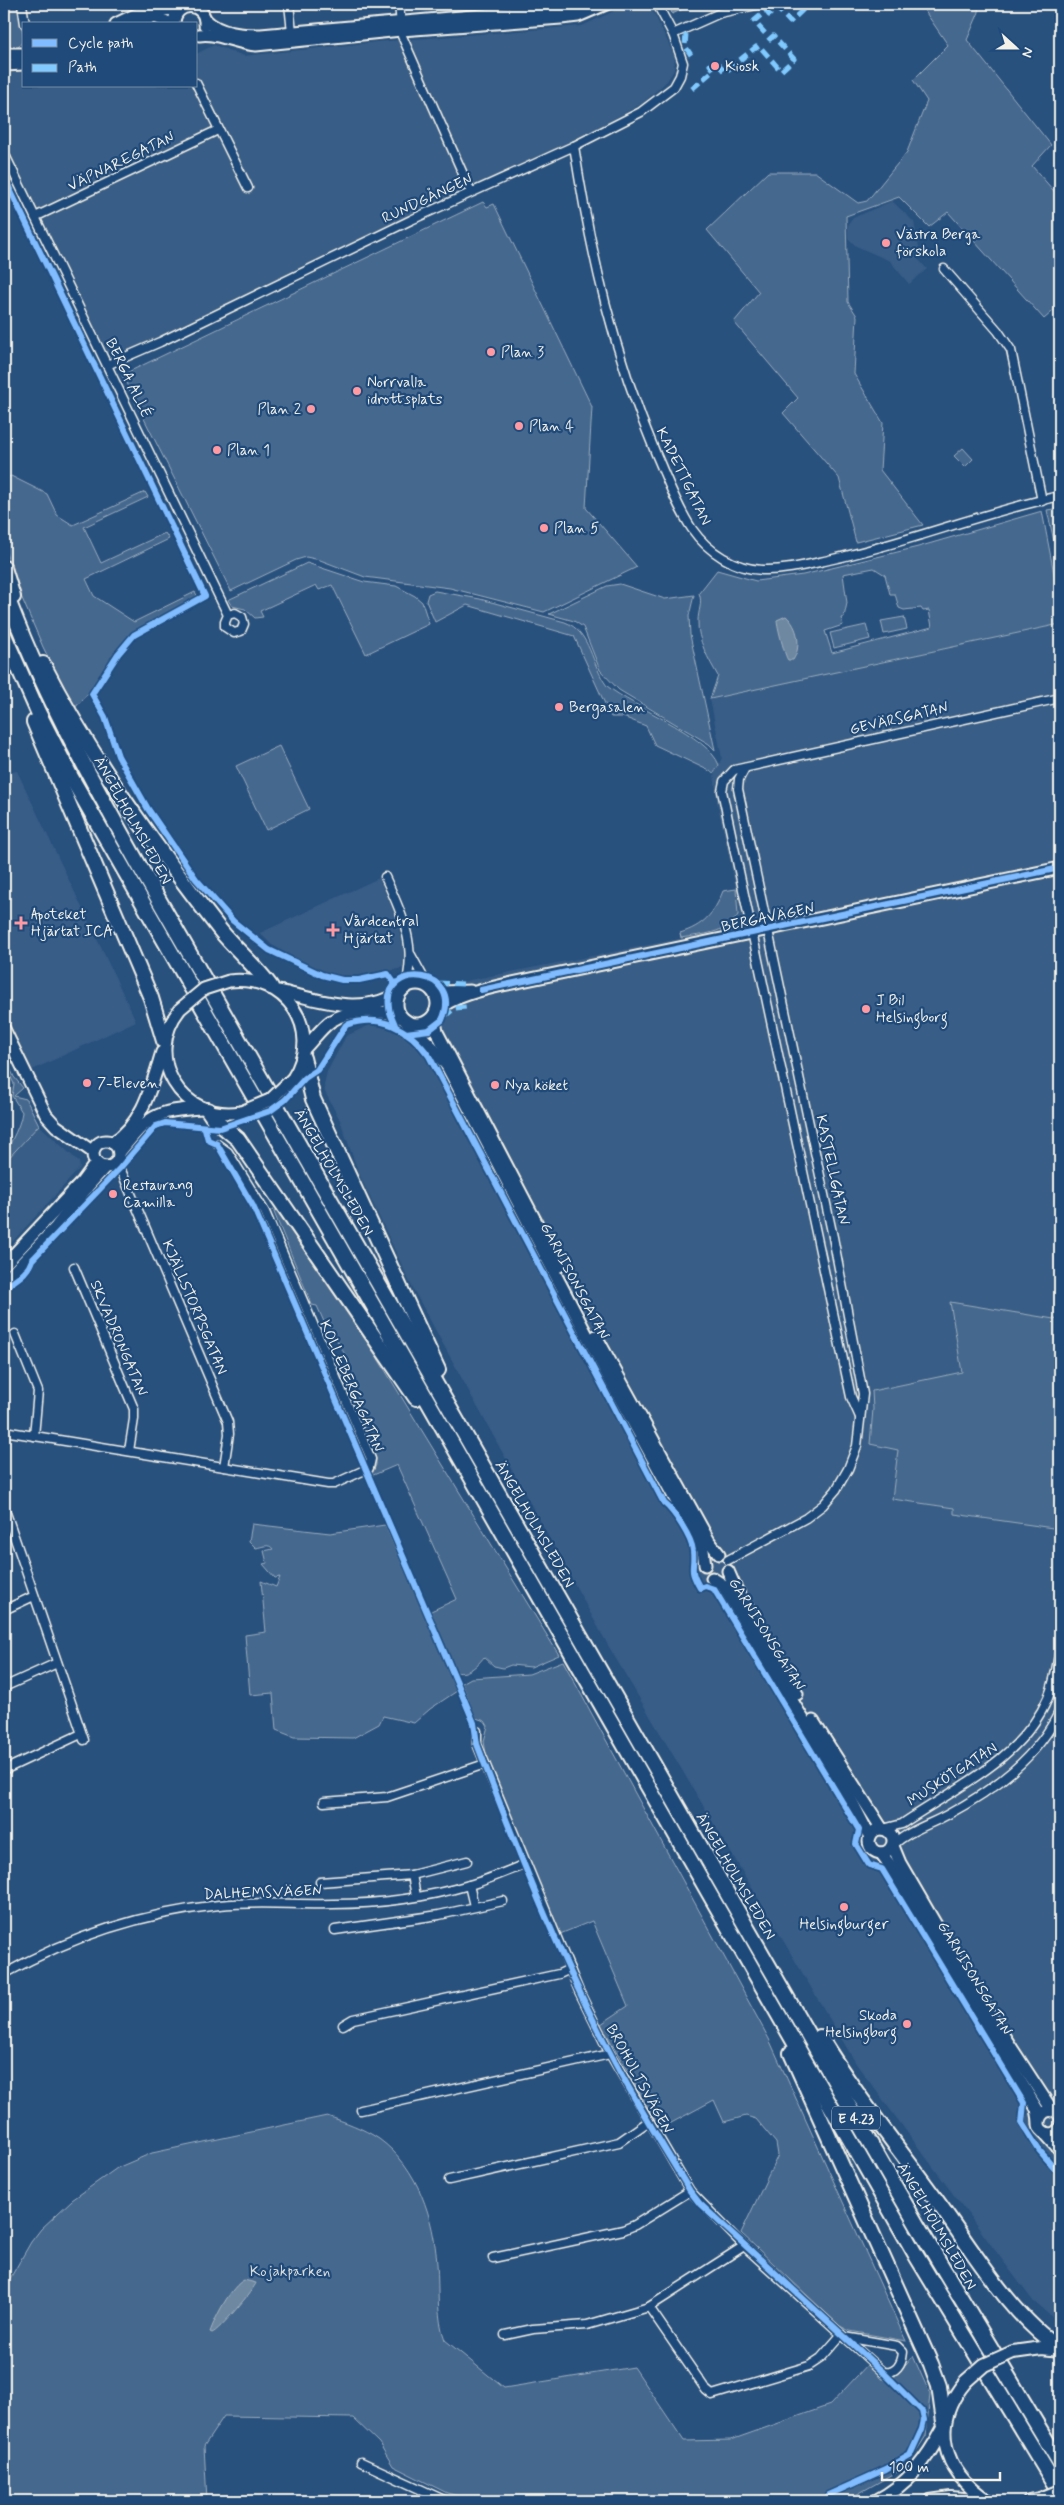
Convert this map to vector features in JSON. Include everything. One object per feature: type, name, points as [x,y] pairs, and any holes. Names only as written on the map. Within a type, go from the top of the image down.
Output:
[{"type":"highway","points":[[4,568],[37,652],[82,737],[118,791],[220,930],[274,989]]},
{"type":"highway","name":"ÄNGELHOLMSLEDEN","points":[[4,589],[46,692],[82,763],[922,2234],[1060,2463]]},
{"type":"highway","name":"ÄNGELHOLMSLEDEN","points":[[4,635],[38,712],[71,777],[921,2265],[1060,2492]]},
{"type":"highway","points":[[4,639],[16,677],[52,768],[151,998],[164,1045]]},
{"type":"highway","points":[[304,1053],[313,1099],[452,1398],[468,1440]]},
{"type":"highway","points":[[206,1109],[214,1119],[238,1139],[391,1360],[434,1425],[459,1470],[480,1492]]},
{"type":"highway","points":[[734,1904],[764,1946],[828,2050],[884,2131],[1017,2309],[1038,2331],[1060,2349]]},
{"type":"highway","points":[[771,2003],[789,2050],[935,2372],[944,2424]]},
{"type":"main road","points":[[876,2501],[892,2492],[915,2474],[944,2424],[953,2400],[966,2381],[984,2366],[1013,2352],[1042,2348],[1060,2349]]},
{"type":"main road","points":[[944,2424],[947,2449],[954,2469],[964,2482],[989,2501]]},
{"type":"main road","points":[[1034,2500],[1060,2492]]},
{"type":"main road","points":[[930,2501],[951,2498],[989,2501]]},
{"type":"street","points":[[22,4],[26,22]]},
{"type":"street","points":[[290,4],[292,32]]},
{"type":"street","points":[[399,4],[401,26],[471,192]]},
{"type":"street","points":[[120,22],[143,11],[194,6],[202,11],[216,32],[239,43],[256,45],[401,26],[508,8],[573,7],[582,4]]},
{"type":"street","points":[[198,35],[216,32],[249,35],[578,16],[606,4]]},
{"type":"street","name":"RUNDGÅNGEN","points":[[107,365],[160,342],[471,192],[574,146],[641,112],[674,88],[684,63],[674,34],[659,4]]},
{"type":"street","points":[[674,34],[720,13],[761,4]]},
{"type":"street","points":[[173,22],[174,16],[184,6]]},
{"type":"street","points":[[198,35],[204,28],[202,11]]},
{"type":"street","points":[[140,22],[155,17],[168,22]]},
{"type":"street","points":[[4,54],[22,54]]},
{"type":"street","points":[[4,65],[22,64]]},
{"type":"street","points":[[198,87],[248,188]]},
{"type":"street","name":"VÄPNAREGATAN","points":[[35,217],[218,130]]},
{"type":"street","name":"KADETTGATAN","points":[[574,146],[592,247],[614,342],[642,420],[686,518],[700,538],[716,554],[737,565],[752,569],[786,569],[880,548],[1060,496]]},
{"type":"street","name":"BERGA ALLÉ","points":[[4,153],[228,616]]},
{"type":"street","points":[[944,269],[998,331],[1011,350],[1042,501]]},
{"type":"street","name":"GEVÄRSGATAN","points":[[752,934],[722,791],[724,781],[729,773],[936,724],[1060,698]]},
{"type":"street","points":[[745,768],[739,779],[738,789],[767,931]]},
{"type":"street","name":"BERGAVÄGEN","points":[[430,988],[443,992],[481,990],[1060,868]]},
{"type":"street","points":[[385,878],[405,920],[410,953],[410,969],[404,988],[398,997],[397,1006],[404,1019]]},
{"type":"street","name":"KASTELLGATAN","points":[[725,1562],[806,1518],[823,1505],[836,1490],[848,1469],[857,1446],[864,1394],[833,1237],[767,931]]},
{"type":"street","name":"KASTELLGATAN","points":[[752,934],[851,1397],[860,1417]]},
{"type":"street","points":[[4,1282],[56,1227],[88,1186],[106,1155],[155,1116],[177,1109],[206,1109],[226,1114],[241,1112],[270,1100],[293,1078],[304,1053],[331,1021],[349,1014],[383,1012],[419,1024],[428,1021],[435,1012],[437,999],[410,953]]},
{"type":"street","points":[[4,1265],[127,1132],[148,1094],[169,1027],[180,1009],[204,990],[229,981],[246,980],[328,1003],[343,1005],[377,1002],[416,983],[430,988]]},
{"type":"street","points":[[274,989],[284,996],[296,1015],[302,1030],[304,1053]]},
{"type":"street","name":"BERGAVÄGEN","points":[[435,1012],[481,990]]},
{"type":"street","name":"GARNISONSGATAN","points":[[435,1012],[437,1032],[594,1334],[709,1541],[725,1562],[735,1587],[800,1699],[883,1829],[892,1835],[893,1845],[900,1863],[975,1992],[1056,2111],[1045,2112],[1039,2120]]},
{"type":"street","name":"GARNISONSGATAN","points":[[404,1019],[432,1047],[447,1066],[612,1382],[703,1550],[707,1573],[723,1585],[849,1796],[870,1837],[871,1848],[881,1853],[892,1868],[1037,2109],[1040,2127],[1060,2150]]},
{"type":"street","points":[[4,1029],[40,1106],[56,1126],[106,1155]]},
{"type":"street","points":[[164,1045],[168,1072],[176,1086],[186,1096],[206,1109]]},
{"type":"street","name":"KOLLEBERGAGATAN","points":[[4,1431],[330,1485],[367,1471],[371,1462],[265,1212],[228,1152],[217,1144]]},
{"type":"street","name":"KJÄLLSTORPSGATAN","points":[[106,1155],[120,1168],[228,1422],[229,1434],[224,1467]]},
{"type":"street","name":"SKVADRONGATAN","points":[[74,1267],[134,1409],[129,1451]]},
{"type":"street","points":[[14,1334],[38,1392],[34,1436]]},
{"type":"street","points":[[4,1507],[5,1517],[83,1737],[4,1770]]},
{"type":"street","points":[[705,1565],[710,1557],[725,1562]]},
{"type":"street","name":"GARNISONSGATAN","points":[[712,1578],[722,1578],[725,1562]]},
{"type":"street","points":[[4,1610],[34,1596]]},
{"type":"street","name":"MUSKÖTGATAN","points":[[883,1829],[902,1824],[1009,1753],[1032,1726],[1048,1698],[1053,1684],[1060,1649]]},
{"type":"street","points":[[4,1687],[57,1663]]},
{"type":"street","name":"MUSKÖTGATAN","points":[[893,1845],[974,1800],[1007,1777],[1020,1766],[1043,1738],[1060,1710]]},
{"type":"street","name":"BROHULTSVÄGEN","points":[[477,1731],[477,1744],[570,1969],[610,2054],[690,2191],[700,2204],[744,2246],[844,2336],[884,2372],[891,2372],[900,2364],[903,2352],[897,2346],[844,2336]]},
{"type":"street","points":[[324,1802],[387,1797],[485,1764]]},
{"type":"street","points":[[870,1837],[873,1832],[883,1829]]},
{"type":"street","points":[[881,1853],[889,1851],[893,1845]]},
{"type":"street","name":"DALHEMSVÄGEN","points":[[320,1882],[412,1875],[467,1861]]},
{"type":"street","name":"DALHEMSVÄGEN","points":[[4,1974],[40,1955],[92,1934],[176,1911],[228,1905],[347,1904],[416,1896],[469,1885],[526,1864]]},
{"type":"street","points":[[412,1875],[416,1896]]},
{"type":"street","points":[[469,1885],[474,1906]]},
{"type":"street","points":[[335,1930],[439,1915],[503,1901]]},
{"type":"street","points":[[343,2025],[353,2019],[559,1974],[570,1969]]},
{"type":"street","name":"BROHULTSVÄGEN","points":[[360,2110],[610,2054]]},
{"type":"street","name":"BROHULTSVÄGEN","points":[[449,2180],[619,2142],[649,2121]]},
{"type":"street","points":[[1044,2132],[1053,2134],[1060,2128]]},
{"type":"street","points":[[493,2258],[635,2226],[690,2191]]},
{"type":"street","points":[[505,2335],[533,2329],[587,2325],[649,2307],[744,2246]]},
{"type":"street","points":[[649,2307],[706,2390],[712,2395],[718,2395],[809,2366],[821,2358],[844,2336]]},
{"type":"street","points":[[362,2462],[446,2501]]},
{"type":"shaded area","points":[[629,4],[642,4],[652,9],[675,57],[674,70],[667,81],[643,103],[563,147],[108,363],[4,146],[4,69],[22,69],[22,88],[198,88],[198,53],[214,45],[244,56],[376,42],[582,26]]},
{"type":"shaded area","points":[[669,4],[695,4],[672,14]]},
{"type":"shaded area","name":"Västra Berga förskola","points":[[892,201],[914,222],[920,253],[917,258],[927,269],[909,284],[890,261],[856,246],[848,238],[848,225],[853,218]]},
{"type":"shaded area","points":[[786,616],[796,631],[798,643],[793,660],[788,660],[787,658],[777,623],[777,620]]},
{"type":"shaded area","points":[[1060,624],[1060,2324],[1033,2301],[857,2065],[609,1647],[413,1289],[359,1174],[340,1120],[325,1092],[324,1085],[327,1072],[346,1036],[370,1025],[386,1028],[402,1035],[424,1033],[433,1030],[445,1016],[450,984],[719,931],[731,926],[738,915],[736,889],[717,802],[714,773],[722,758],[710,699]]},
{"type":"shaded area","points":[[4,737],[12,756],[4,761]]},
{"type":"shaded area","points":[[17,771],[136,1021],[28,1072],[4,1019],[4,774]]},
{"type":"shaded area","name":"Vårdcentral Hjärtat","points":[[379,878],[395,913],[408,967],[356,978],[327,975],[272,945],[260,933]]},
{"type":"shaded area","points":[[39,1125],[79,1162],[80,1168],[4,1251],[4,1163]]},
{"type":"shaded area","points":[[244,2280],[256,2283],[250,2293],[216,2331],[210,2332],[229,2295]]},
{"type":"green space","points":[[4,4],[17,4],[22,29],[22,42],[17,49],[4,49]]},
{"type":"green space","points":[[920,4],[977,4],[979,12],[967,40],[1051,145],[1032,166],[1060,198],[1060,305],[1044,319],[948,212],[929,227],[899,197],[846,216],[848,302],[857,316],[854,374],[883,423],[880,470],[923,525],[856,542],[839,478],[783,413],[798,398],[734,322],[759,292],[707,230],[768,172],[815,172],[858,203],[867,201],[907,152],[927,101],[913,80],[948,45]]},
{"type":"green space","name":"Norrvalla idrottsplats","points":[[483,202],[487,207],[494,204],[592,407],[586,508],[637,567],[544,612],[450,588],[365,577],[320,560],[306,557],[231,591],[122,375]]},
{"type":"green space","points":[[963,448],[973,459],[965,467],[954,456]]},
{"type":"green space","points":[[11,476],[47,494],[57,515],[73,525],[145,492],[148,497],[84,527],[101,563],[165,533],[169,539],[86,579],[94,596],[134,622],[195,592],[198,597],[132,633],[116,653],[98,682],[74,709],[43,647],[18,589],[4,547],[4,479]]},
{"type":"green space","points":[[1060,508],[1060,568],[1047,510]]},
{"type":"green space","points":[[1042,511],[1060,605],[1060,624],[710,699],[718,676],[704,650],[699,635],[698,621],[701,600],[699,593],[717,570],[756,581],[803,575],[918,547]],"holes":[[[874,568],[885,575],[890,594],[895,594],[899,608],[904,610],[921,608],[923,611],[929,610],[932,627],[832,653],[825,631],[843,625],[841,618],[844,617],[847,603],[843,574]]]},
{"type":"green space","points":[[307,563],[364,582],[396,586],[422,602],[429,624],[366,654],[332,585],[319,590],[316,585],[260,611],[263,617],[255,618],[245,609],[232,606],[228,600]]},
{"type":"green space","points":[[620,584],[665,599],[694,595],[689,616],[690,635],[715,750],[709,744],[619,690],[600,670],[583,627],[574,621],[549,614],[607,586]]},
{"type":"green space","points":[[435,591],[480,599],[565,622],[574,627],[585,641],[607,686],[701,743],[712,754],[719,765],[714,773],[655,745],[646,726],[623,717],[611,717],[574,636],[467,605],[435,622],[426,601],[428,594]]},
{"type":"green space","points":[[904,617],[907,629],[884,634],[881,621]]},
{"type":"green space","points":[[866,625],[870,639],[834,648],[830,633]]},
{"type":"green space","points":[[279,746],[309,809],[266,830],[236,766]]},
{"type":"green space","points":[[736,889],[738,915],[733,921],[720,930],[681,938],[680,933],[695,927],[712,913],[723,891]]},
{"type":"green space","points":[[4,1055],[14,1077],[23,1088],[14,1096],[26,1099],[39,1125],[4,1163],[22,1112],[12,1096],[14,1084],[4,1062]]},
{"type":"green space","points":[[273,1210],[277,1211],[377,1357],[559,1655],[531,1667],[511,1665],[503,1668],[494,1666],[484,1657],[475,1667],[467,1671],[454,1671],[431,1611],[457,1599],[397,1465],[371,1476],[376,1465],[376,1459],[338,1366],[347,1363],[346,1358],[329,1326],[325,1324],[317,1306],[312,1305]]},
{"type":"green space","points":[[950,1302],[1060,1320],[1060,1529],[954,1514],[954,1508],[892,1499],[898,1450],[870,1444],[873,1409],[872,1391],[962,1372]]},
{"type":"green space","points":[[252,1524],[330,1533],[385,1525],[457,1691],[430,1709],[414,1723],[383,1716],[379,1724],[353,1738],[294,1737],[276,1730],[273,1693],[250,1695],[245,1635],[266,1632],[261,1581],[276,1587],[280,1577],[275,1578],[263,1564],[267,1563],[264,1551],[273,1549],[267,1546],[256,1548],[249,1541]]},
{"type":"green space","points":[[563,1661],[769,2039],[906,2341],[850,2331],[840,2326],[741,2233],[778,2155],[776,2143],[756,2119],[746,2116],[724,2122],[714,2100],[660,2129],[601,2024],[628,2006],[592,1921],[560,1934],[486,1754],[484,1741],[488,1726],[485,1721],[476,1718],[462,1683],[471,1678],[529,1674]]},
{"type":"green space","name":"Kojakparken","points":[[327,2116],[354,2126],[379,2139],[393,2151],[414,2179],[422,2195],[432,2229],[437,2264],[440,2322],[445,2340],[504,2388],[634,2367],[684,2441],[731,2440],[830,2405],[870,2362],[880,2378],[890,2382],[913,2356],[930,2394],[926,2436],[906,2467],[845,2501],[477,2501],[447,2493],[393,2466],[379,2443],[353,2418],[224,2416],[204,2446],[207,2501],[4,2501],[4,2289],[31,2242],[41,2229],[72,2200],[117,2168],[152,2153]]},
{"type":"marked path","points":[[692,89],[714,70],[710,65],[715,61],[725,72],[756,47],[758,50],[761,48],[781,71],[794,59],[773,36],[770,39],[754,21],[766,11],[769,15],[777,8],[790,22],[809,4]]},
{"type":"marked path","points":[[686,34],[685,46],[691,55]]},
{"type":"marked path","points":[[438,983],[463,984]]},
{"type":"marked path","points":[[444,1017],[455,1008],[466,1007]]},
{"type":"cycle path","points":[[4,177],[205,596],[134,635],[118,654],[92,694],[105,717],[118,756],[148,809],[196,879],[233,921],[269,950],[322,975],[342,980],[359,980],[388,974],[395,984]]},
{"type":"cycle path","points":[[481,990],[1060,868]]},
{"type":"cycle path","points":[[395,1025],[390,1014],[390,992],[398,982],[409,977],[422,977],[433,981],[442,990],[446,1003],[442,1020],[429,1030],[406,1033]]},
{"type":"cycle path","points":[[4,1289],[27,1270],[32,1260],[120,1168],[156,1126],[165,1123],[220,1128],[270,1111],[285,1100],[305,1078],[317,1070],[346,1025],[359,1022],[382,1022],[403,1031],[412,1038],[429,1056],[664,1503],[686,1532],[692,1546],[693,1572],[696,1581],[700,1588],[705,1586],[714,1589],[859,1830],[856,1844],[869,1865],[882,1869],[1024,2103],[1022,2123],[1039,2150],[1060,2174]]},
{"type":"cycle path","points":[[205,1129],[208,1140],[217,1144],[253,1206],[474,1723],[477,1744],[539,1901],[591,2016],[629,2088],[690,2191],[700,2204],[883,2372],[922,2411],[924,2420],[922,2429],[910,2455],[886,2469],[828,2495],[831,2501]]},
{"type":"place","name":"Kiosk","points":[[715,66]]},
{"type":"place","name":"Västra Berga förskola","points":[[886,243]]},
{"type":"place","name":"Plan 3","points":[[491,352]]},
{"type":"place","name":"Norrvalla idrottsplats","points":[[357,391]]},
{"type":"place","name":"Plan 2","points":[[311,409]]},
{"type":"place","name":"Plan 4","points":[[519,426]]},
{"type":"place","name":"Plan 1","points":[[217,450]]},
{"type":"place","name":"Plan 5","points":[[544,528]]},
{"type":"place","name":"Bergasalen","points":[[559,707]]},
{"type":"place","name":"Apoteket Hjärtat ICA","points":[[21,923]]},
{"type":"place","name":"Vårdcentral Hjärtat","points":[[333,930]]},
{"type":"place","name":"J Bil Helsingborg","points":[[866,1009]]},
{"type":"place","name":"7-Eleven","points":[[87,1083]]},
{"type":"place","name":"Nya köket","points":[[495,1085]]},
{"type":"place","name":"Restaurang Camilla","points":[[113,1194]]},
{"type":"place","name":"Helsingburger","points":[[844,1907]]},
{"type":"place","name":"Skoda Helsingborg","points":[[907,2024]]}]
